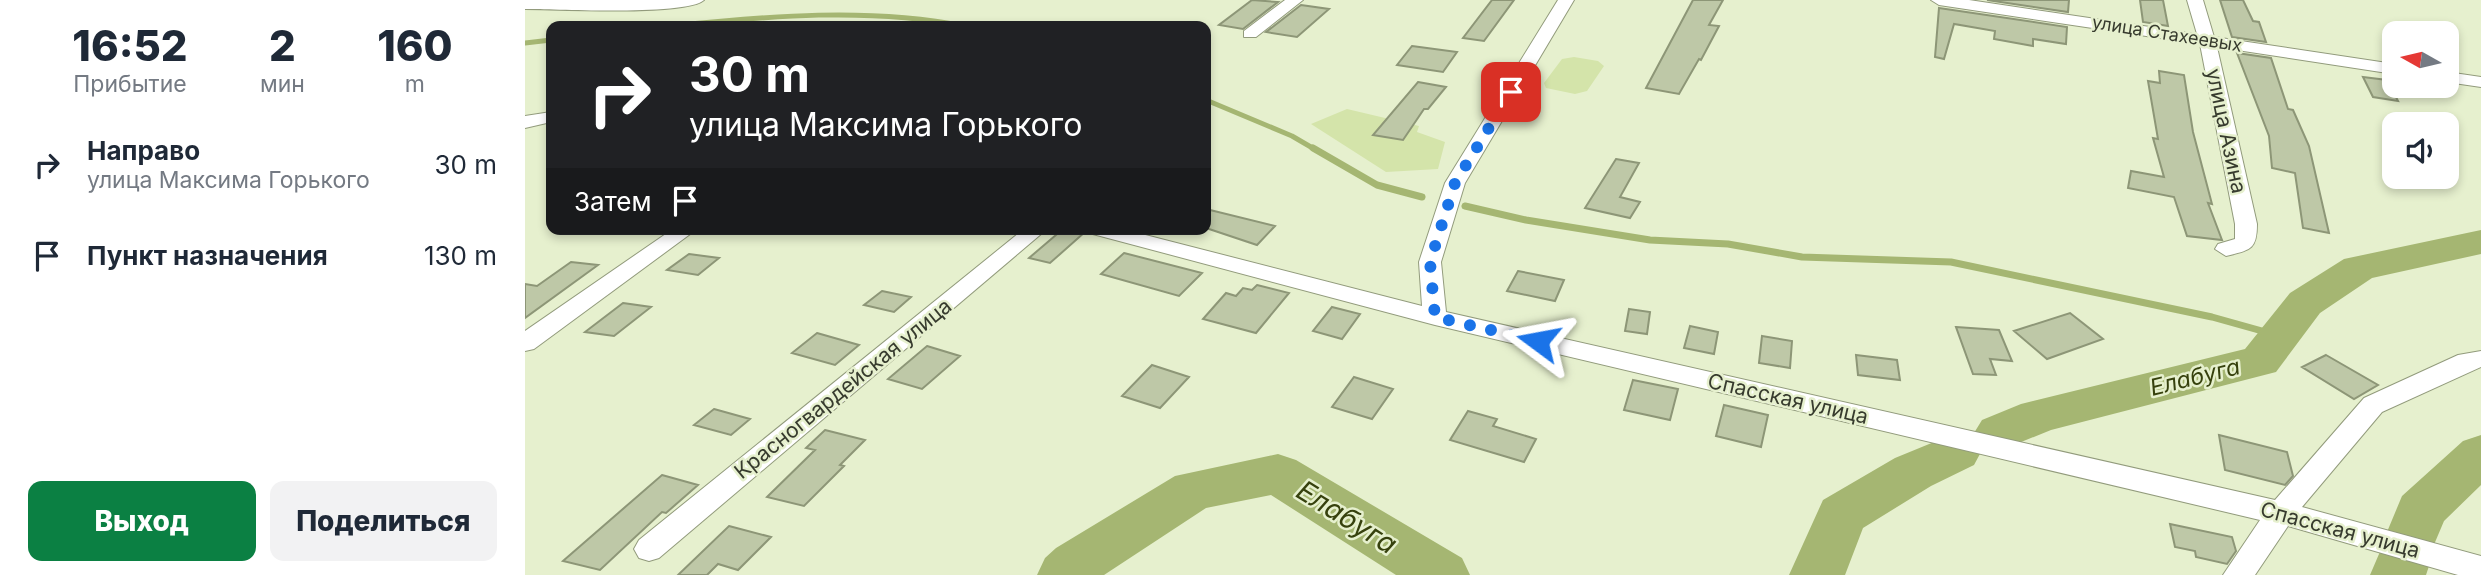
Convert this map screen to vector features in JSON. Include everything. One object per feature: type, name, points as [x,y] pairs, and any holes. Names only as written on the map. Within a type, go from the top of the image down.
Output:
[{"type":"street","points":[[525,4],[657,5],[696,0]]},
{"type":"street","points":[[1250,34],[1294,0]]},
{"type":"street","points":[[1435,317],[1430,262],[1455,183],[1566,0]]},
{"type":"street","name":"улица Стахеевых","points":[[1939,0],[2382,67]]},
{"type":"street","name":"улица Азина","points":[[2195,0],[2207,40],[2246,224],[2246,243],[2226,250]]},
{"type":"street","points":[[2459,79],[2481,82]]},
{"type":"street","points":[[525,122],[546,118]]},
{"type":"street","points":[[525,342],[678,235]]},
{"type":"street","name":"Красногвардейская улица","points":[[649,549],[1030,235]]},
{"type":"street","name":"Спасская улица","points":[[1119,235],[1435,317],[2281,513],[2481,569]]},
{"type":"street","points":[[2238,575],[2281,513],[2373,405],[2467,361],[2481,359]]},
{"type":"green space","points":[[1574,57],[1598,61],[1604,66],[1587,91],[1575,94],[1546,88],[1544,83],[1562,59]]},
{"type":"green space","points":[[1347,109],[1419,126],[1417,132],[1445,142],[1438,169],[1386,172],[1311,124]]},
{"type":"building","points":[[1252,0],[1278,2],[1243,29],[1219,25]]},
{"type":"building","points":[[1492,0],[1514,0],[1484,41],[1463,38]]},
{"type":"building","points":[[1693,0],[1723,0],[1709,25],[1719,26],[1701,60],[1699,59],[1679,94],[1646,88]]},
{"type":"building","points":[[1987,0],[2069,0],[2068,12]]},
{"type":"building","points":[[2140,0],[2163,0],[2168,26],[2143,22]]},
{"type":"building","points":[[2220,0],[2243,0],[2253,21],[2259,22],[2266,42],[2232,37]]},
{"type":"building","points":[[1301,5],[1329,9],[1297,37],[1266,32]]},
{"type":"building","points":[[1939,8],[2067,27],[2066,44],[2033,39],[2033,46],[1994,39],[1995,31],[1954,24],[1944,59],[1935,57]]},
{"type":"building","points":[[1412,46],[1457,52],[1443,72],[1397,65]]},
{"type":"building","points":[[2237,53],[2271,58],[2288,109],[2293,110],[2309,146],[2329,233],[2303,228],[2295,173],[2272,168],[2269,136]]},
{"type":"building","points":[[2159,71],[2184,75],[2193,132],[2212,204],[2208,203],[2222,240],[2187,236],[2174,197],[2128,188],[2131,171],[2164,177],[2153,138],[2158,139],[2148,81],[2160,83]]},
{"type":"building","points":[[2363,77],[2382,79],[2382,98],[2396,98],[2398,101],[2373,97]]},
{"type":"building","points":[[1418,82],[1446,87],[1428,109],[1424,109],[1403,140],[1373,135]]},
{"type":"building","points":[[1616,159],[1639,163],[1620,197],[1640,202],[1630,218],[1585,208]]},
{"type":"building","points":[[1211,210],[1275,226],[1257,245],[1211,230]]},
{"type":"building","points":[[1056,235],[1082,235],[1050,263],[1029,258]]},
{"type":"building","points":[[1124,253],[1202,273],[1179,296],[1101,274]]},
{"type":"building","points":[[689,254],[719,258],[698,275],[667,270]]},
{"type":"building","points":[[571,262],[598,265],[525,318],[525,284],[537,286]]},
{"type":"building","points":[[1518,271],[1564,280],[1555,301],[1507,291]]},
{"type":"building","points":[[1257,285],[1289,293],[1256,333],[1203,319],[1226,293],[1236,296],[1243,288],[1252,290]]},
{"type":"building","points":[[882,291],[911,297],[894,312],[864,305]]},
{"type":"building","points":[[623,303],[651,307],[614,336],[585,332]]},
{"type":"building","points":[[1332,307],[1360,314],[1342,339],[1313,331]]},
{"type":"building","points":[[1629,309],[1650,312],[1647,334],[1625,331]]},
{"type":"building","points":[[2070,313],[2103,339],[2047,359],[2014,331]]},
{"type":"building","points":[[1690,326],[1718,332],[1714,354],[1684,348]]},
{"type":"building","points":[[1956,327],[1999,330],[2012,361],[1990,359],[1996,375],[1973,374]]},
{"type":"building","points":[[817,333],[859,345],[835,365],[792,353]]},
{"type":"building","points":[[1762,336],[1792,341],[1790,368],[1759,363]]},
{"type":"building","points":[[927,346],[960,356],[922,389],[888,379]]},
{"type":"building","points":[[1856,355],[1897,360],[1900,380],[1858,375]]},
{"type":"building","points":[[2326,355],[2378,385],[2354,399],[2302,367]]},
{"type":"building","points":[[1152,365],[1189,377],[1160,408],[1122,396]]},
{"type":"building","points":[[1354,377],[1393,389],[1372,419],[1332,407]]},
{"type":"building","points":[[1633,380],[1678,389],[1670,420],[1624,410]]},
{"type":"building","points":[[1724,405],[1768,415],[1761,447],[1716,436]]},
{"type":"building","points":[[714,409],[750,419],[731,435],[694,425]]},
{"type":"building","points":[[1468,411],[1497,419],[1493,426],[1536,439],[1524,462],[1450,440]]},
{"type":"building","points":[[825,430],[865,440],[840,465],[844,466],[804,506],[767,497],[815,450],[806,448]]},
{"type":"building","points":[[2219,435],[2287,452],[2293,476],[2285,485],[2225,470]]},
{"type":"building","points":[[662,475],[698,485],[666,513],[662,512],[600,570],[563,561]]},
{"type":"building","points":[[2170,524],[2232,537],[2236,551],[2227,564],[2196,557],[2195,551],[2175,547]]},
{"type":"building","points":[[729,526],[771,537],[738,570],[718,564],[707,575],[678,575]]},
{"type":"waterway","points":[[724,21],[818,15],[934,21]]},
{"type":"waterway","points":[[525,43],[546,41]]},
{"type":"waterway","points":[[1211,102],[1292,136],[1316,150]]},
{"type":"waterway","points":[[1313,148],[1377,185],[1422,197]]},
{"type":"waterway","points":[[1465,206],[1526,220],[1650,240],[1728,244],[1802,257],[1951,262],[2212,317],[2280,336]]},
{"type":"waterway","name":"Елабуга","points":[[1999,433],[2038,416],[2260,361],[2305,303],[2359,268],[2481,242]]},
{"type":"waterway","name":"Елабуга","points":[[1817,575],[1842,515],[1913,472],[1956,452]]},
{"type":"waterway","points":[[2414,532],[2421,511],[2481,454]]},
{"type":"waterway","name":"Елабуга","points":[[1065,575],[1076,564],[1193,490],[1278,474],[1442,575]]},
{"type":"waterway","name":"Елабуга","points":[[2398,575],[2402,563]]},
{"type":"route","points":[[1511,92],[1455,183],[1430,262],[1435,317],[1538,341]]}]
